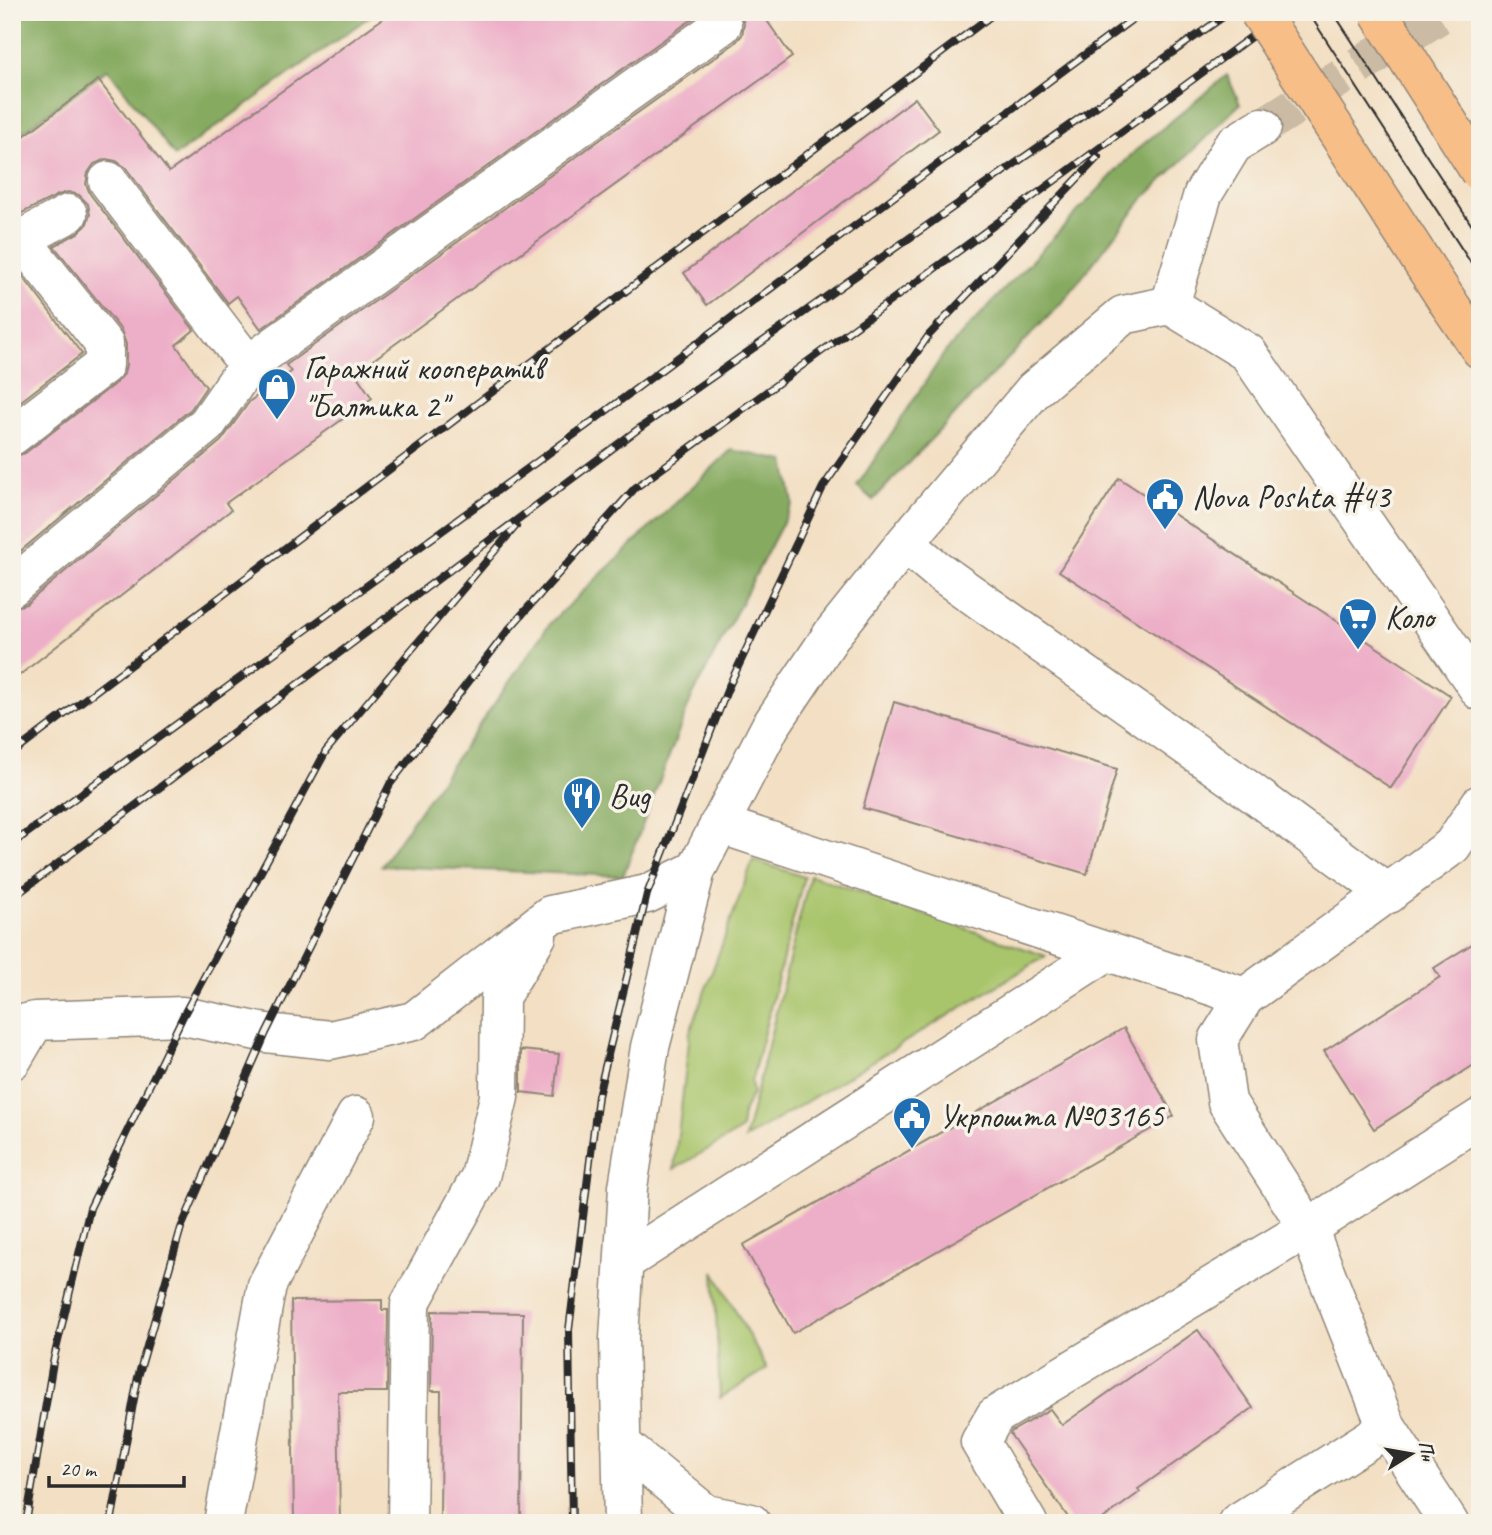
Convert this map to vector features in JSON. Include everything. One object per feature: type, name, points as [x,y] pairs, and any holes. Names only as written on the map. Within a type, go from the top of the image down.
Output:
[{"type":"main road","points":[[1259,12],[1480,349]]},
{"type":"main road","points":[[1378,12],[1480,172]]},
{"type":"street","points":[[12,587],[207,424],[248,365],[722,25]]},
{"type":"street","points":[[1170,305],[1203,194],[1233,145],[1262,127]]},
{"type":"street","points":[[108,181],[248,365]]},
{"type":"street","points":[[12,436],[104,365],[104,344],[16,241],[68,214]]},
{"type":"street","points":[[623,1523],[619,1339],[628,1187],[650,1047],[695,870],[770,727],[833,633],[1034,390],[1123,315],[1170,305],[1248,353],[1480,691]]},
{"type":"street","points":[[905,544],[936,569],[1258,797],[1388,894]]},
{"type":"street","points":[[1449,1523],[1387,1428],[1308,1228],[1227,1102],[1219,1040],[1245,998],[1388,894],[1466,853],[1480,804]]},
{"type":"street","points":[[719,824],[1245,998]]},
{"type":"street","points":[[12,1060],[24,1023],[183,1016],[265,1032],[330,1040],[414,1021],[550,915],[647,894],[695,870]]},
{"type":"street","points":[[407,1523],[410,1304],[480,1177],[499,1097],[500,997],[550,915]]},
{"type":"street","points":[[624,1262],[1108,951]]},
{"type":"street","points":[[223,1523],[267,1285],[356,1116]]},
{"type":"street","points":[[1028,1523],[980,1442],[996,1416],[1308,1228],[1480,1118]]},
{"type":"street","points":[[1237,1523],[1387,1428]]},
{"type":"street","points":[[621,1444],[706,1514],[751,1523]]},
{"type":"green space","points":[[12,12],[376,12],[175,156],[108,69],[12,140]]},
{"type":"green space","points":[[1227,75],[1240,104],[1143,199],[1065,299],[873,500],[857,486],[945,352],[1135,151]]},
{"type":"green space","points":[[731,450],[785,461],[793,503],[691,699],[623,876],[381,866],[551,622]]},
{"type":"green space","points":[[753,860],[804,877],[751,1082],[753,1093],[743,1112],[741,1130],[674,1169],[690,1032]]},
{"type":"green space","points":[[810,875],[1046,956],[745,1139]]},
{"type":"green space","points":[[714,1271],[767,1369],[720,1398]]},
{"type":"building","points":[[392,12],[702,12],[261,329],[237,296],[228,303],[125,167],[106,159],[94,164],[88,173],[86,184],[90,194],[194,330],[176,345],[206,387],[191,409],[12,558],[12,457],[25,453],[117,382],[124,374],[126,344],[121,330],[54,246],[86,226],[90,215],[88,204],[79,195],[68,192],[12,218],[12,145],[98,80],[169,172]]},
{"type":"building","points":[[740,12],[761,12],[792,57],[355,373],[372,398],[226,503],[231,510],[12,681],[12,608],[26,604],[221,441],[250,401],[291,372],[286,365],[735,43],[742,35],[744,24]]},
{"type":"building","points":[[915,98],[939,130],[707,305],[684,273]]},
{"type":"building","points":[[14,265],[82,354],[12,408],[12,266]]},
{"type":"building","points":[[1119,478],[1451,696],[1391,788],[1059,571]]},
{"type":"building","points":[[894,702],[1117,769],[1087,874],[863,808]]},
{"type":"building","points":[[1480,939],[1480,1061],[1374,1129],[1324,1051],[1440,977],[1434,968]]},
{"type":"building","points":[[1124,1028],[1174,1116],[793,1333],[743,1245]]},
{"type":"building","points":[[521,1050],[559,1054],[554,1096],[521,1092]]},
{"type":"building","points":[[382,1300],[382,1310],[388,1310],[387,1392],[338,1392],[340,1523],[294,1523],[291,1301]]},
{"type":"building","points":[[432,1311],[523,1313],[521,1523],[440,1523],[441,1391],[431,1391]]},
{"type":"building","points":[[1198,1330],[1253,1408],[1138,1489],[1140,1492],[1097,1523],[1072,1523],[1011,1432],[1050,1409],[1062,1425]]},
{"type":"tunnel","points":[[1262,127],[1444,12]]},
{"type":"tram line","points":[[1308,12],[1480,277]]},
{"type":"tram line","points":[[1333,12],[1480,238]]},
{"type":"railway","points":[[12,754],[996,12]]},
{"type":"railway","points":[[12,844],[586,426],[1142,12]]},
{"type":"railway","points":[[12,898],[637,430],[1230,12]]},
{"type":"railway","points":[[111,1523],[138,1377],[181,1228],[266,1033],[390,784],[509,629],[635,488],[1285,12]]},
{"type":"railway","points":[[572,1523],[569,1330],[598,1096],[647,894],[728,688],[823,487],[929,335],[1098,157]]},
{"type":"railway","points":[[26,1523],[53,1362],[90,1208],[183,1016],[326,751],[516,526]]},
{"type":"place","name":"Гаражний кооператив \"Балтика 2\"","points":[[277,421]]},
{"type":"place","name":"Nova Poshta #43","points":[[1165,531]]},
{"type":"place","name":"Коло","points":[[1358,651]]},
{"type":"place","name":"Bug","points":[[582,830]]},
{"type":"place","name":"Укрпошта №03165","points":[[912,1150]]}]
